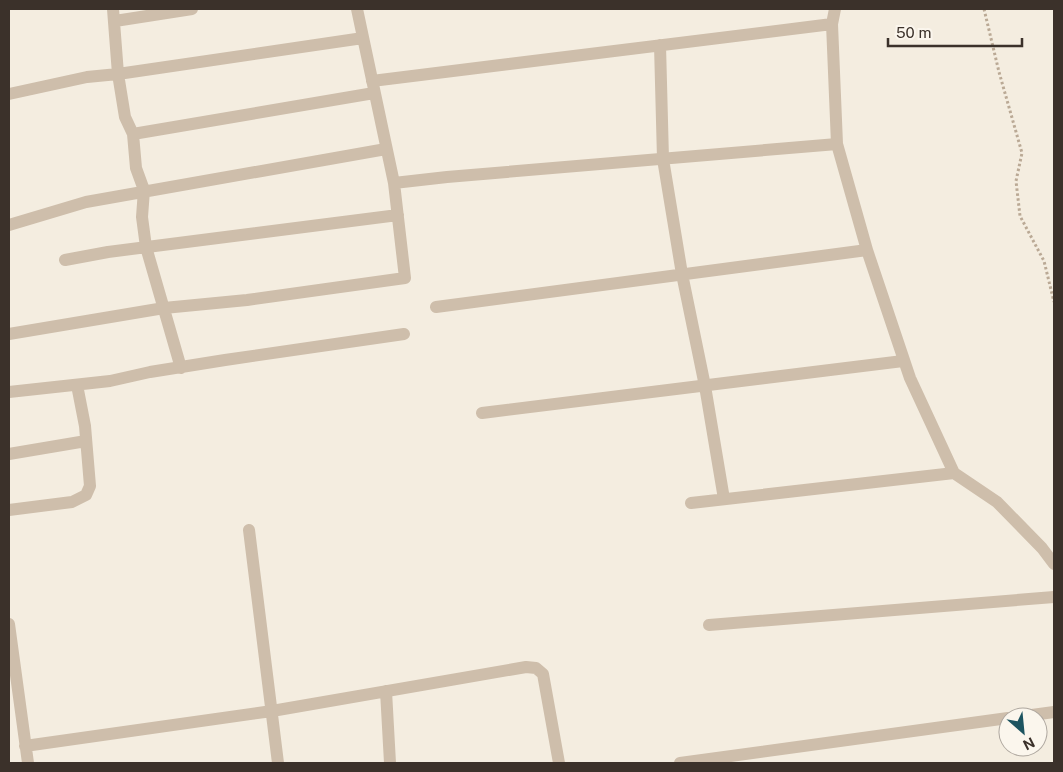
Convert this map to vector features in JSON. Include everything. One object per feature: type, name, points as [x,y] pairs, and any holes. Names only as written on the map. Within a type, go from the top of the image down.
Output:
[{"type":"street","points":[[181,368],[146,247],[142,217],[144,190],[136,168],[133,134],[125,117],[118,74],[114,15],[192,9]]},
{"type":"street","points":[[9,334],[164,308],[247,300],[405,278],[394,183],[357,9]]},
{"type":"street","points":[[835,9],[832,24],[837,144],[866,250],[903,361],[954,473],[997,502],[1042,548],[1054,564]]},
{"type":"street","points":[[133,134],[373,87],[660,45],[832,24]]},
{"type":"street","points":[[9,94],[87,76],[118,74],[363,38]]},
{"type":"street","points":[[660,45],[663,159],[682,274],[705,386],[724,499]]},
{"type":"street","points":[[394,183],[837,144]]},
{"type":"street","points":[[9,225],[86,202],[144,190],[386,149]]},
{"type":"street","points":[[66,260],[146,247],[398,215]]},
{"type":"street","points":[[436,307],[866,250]]},
{"type":"street","points":[[9,392],[110,381],[150,372],[404,334]]},
{"type":"street","points":[[482,413],[903,361]]},
{"type":"street","points":[[9,510],[72,502],[86,495],[90,486],[86,442],[77,385]]},
{"type":"street","points":[[9,454],[86,442]]},
{"type":"street","points":[[691,503],[954,473]]},
{"type":"street","points":[[249,530],[278,763]]},
{"type":"street","points":[[709,625],[1054,597]]},
{"type":"street","points":[[9,624],[28,763]]},
{"type":"street","points":[[25,746],[272,712],[526,667],[536,668],[543,674],[559,763]]},
{"type":"street","points":[[386,691],[390,763]]},
{"type":"street","points":[[680,763],[998,719]]},
{"type":"path","points":[[984,9],[999,72],[1022,153],[1016,181],[1020,216],[1044,260],[1054,302]]}]
